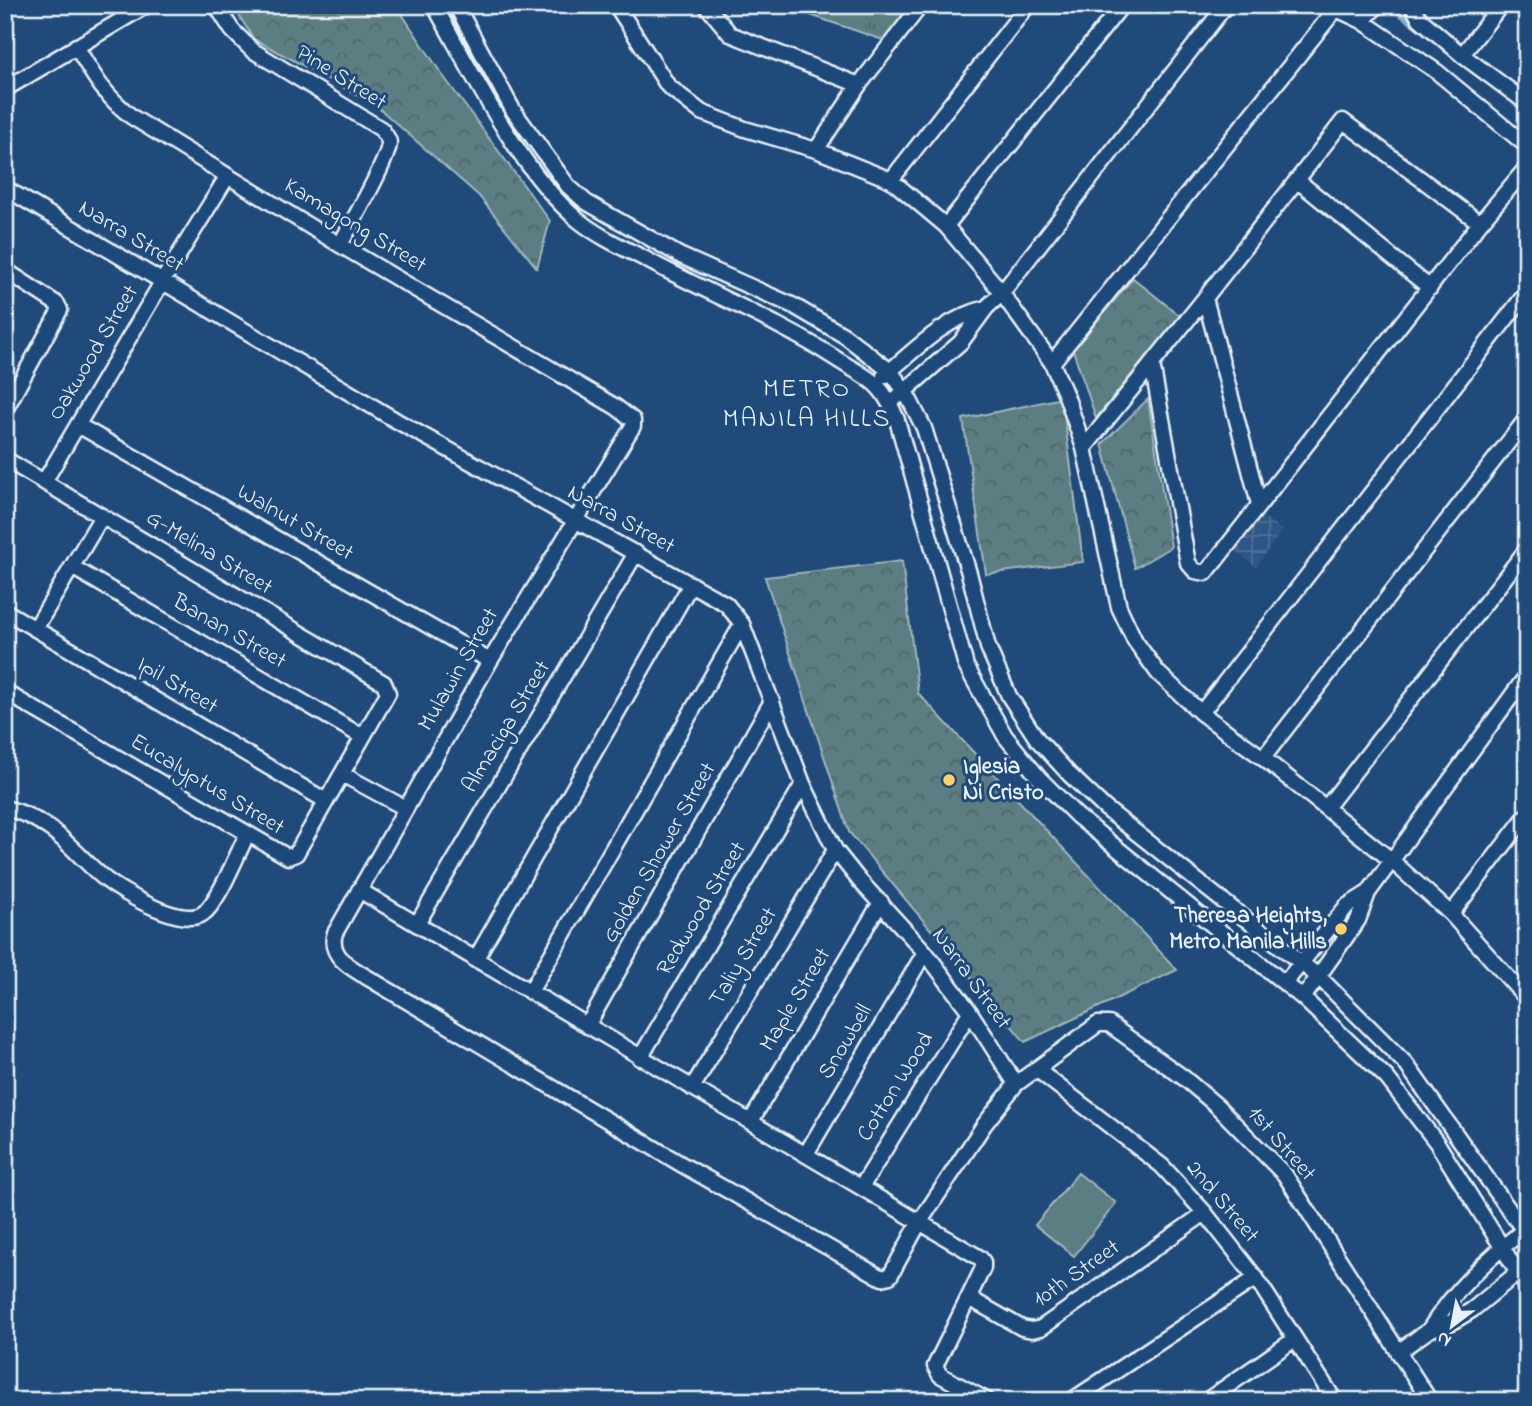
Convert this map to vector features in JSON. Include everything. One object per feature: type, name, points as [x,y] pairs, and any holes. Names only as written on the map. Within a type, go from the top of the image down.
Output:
[{"type":"street","points":[[5,89],[147,5]]},
{"type":"street","name":"Pine Street","points":[[216,5],[232,30],[252,50],[381,129],[386,136],[389,146],[382,165],[340,244]]},
{"type":"street","points":[[435,5],[518,149],[559,202],[578,220],[596,233],[670,272],[785,328],[875,384],[890,404],[897,420],[966,666],[1005,736],[1039,778],[1077,816],[1303,998],[1387,1078],[1437,1143],[1502,1248],[1522,1269],[1527,1287]]},
{"type":"street","points":[[456,5],[513,110],[568,186],[605,214],[681,256],[794,306],[845,335],[890,371],[905,391],[924,428],[988,647],[1009,696],[1037,739],[1105,808],[1319,977],[1406,1064],[1525,1233],[1502,1248],[1466,1282],[1443,1307],[1429,1330]]},
{"type":"street","points":[[616,5],[668,86],[701,112],[745,129],[816,150],[891,180],[946,226],[1052,363],[1084,449],[1119,607],[1126,626],[1158,673],[1201,713],[1263,758],[1391,860],[1451,914],[1527,999]]},
{"type":"street","points":[[706,5],[730,34],[859,85]]},
{"type":"street","points":[[816,150],[859,85],[921,5]]},
{"type":"street","points":[[891,180],[1028,5]]},
{"type":"street","points":[[946,226],[1122,5]]},
{"type":"street","points":[[890,404],[961,342],[1226,5]]},
{"type":"street","points":[[1362,21],[1378,5]]},
{"type":"street","points":[[1411,5],[1420,19],[1462,55],[1525,99]]},
{"type":"street","points":[[1462,55],[1501,5]]},
{"type":"street","points":[[1052,363],[1332,8],[1362,21],[1436,71],[1527,146]]},
{"type":"street","name":"Kamagong Street","points":[[76,46],[95,80],[111,100],[132,117],[228,177],[616,407],[633,420]]},
{"type":"street","points":[[1084,449],[1343,121],[1480,223]]},
{"type":"street","points":[[1152,364],[1190,568],[1201,573],[1209,571],[1480,223],[1527,167]]},
{"type":"street","name":"Oakwood Street","points":[[44,482],[162,282],[228,177]]},
{"type":"street","points":[[1298,181],[1430,288]]},
{"type":"street","name":"Narra Street","points":[[5,188],[397,421],[726,604],[742,624],[803,785],[835,850],[925,952],[970,1012],[1016,1084]]},
{"type":"street","points":[[5,270],[57,304],[60,313],[5,410]]},
{"type":"street","points":[[1201,713],[1527,292]]},
{"type":"street","points":[[1205,298],[1259,504]]},
{"type":"street","points":[[875,384],[943,326],[969,312],[986,308]]},
{"type":"street","points":[[1263,758],[1527,418]]},
{"type":"street","name":"Mulawin Street","points":[[633,420],[632,426],[405,808],[335,933],[334,948],[345,962],[380,985],[681,1164],[882,1278],[890,1276],[919,1223]]},
{"type":"street","name":"Walnut Street","points":[[78,425],[490,661]]},
{"type":"street","name":"G-Melina Street","points":[[5,459],[384,683],[387,689]]},
{"type":"street","points":[[35,629],[102,516]]},
{"type":"street","points":[[1326,808],[1527,549]]},
{"type":"street","name":"Almaciga Street","points":[[417,924],[636,554]]},
{"type":"street","name":"Banan Street","points":[[72,567],[363,737]]},
{"type":"street","points":[[475,960],[691,584]]},
{"type":"street","name":"Ipil Street","points":[[5,611],[326,801]]},
{"type":"street","points":[[530,992],[742,624]]},
{"type":"street","points":[[1303,998],[1358,920],[1368,893],[1527,675]]},
{"type":"street","name":"Eucalyptus Street","points":[[5,692],[282,856],[292,856],[387,699],[387,689]]},
{"type":"street","name":"Golden Shower Street","points":[[587,1026],[772,701]]},
{"type":"street","points":[[342,774],[405,808]]},
{"type":"street","name":"Redwood Street","points":[[640,1058],[803,785]]},
{"type":"street","points":[[5,808],[33,818],[53,831],[107,881],[178,917],[193,919],[207,911],[247,835]]},
{"type":"street","points":[[1451,914],[1527,815]]},
{"type":"street","name":"Taliy Street","points":[[692,1088],[835,850]]},
{"type":"street","points":[[359,890],[980,1258],[983,1268],[935,1366],[940,1375],[988,1401]]},
{"type":"street","points":[[1284,983],[1347,906],[1368,893]]},
{"type":"street","name":"Maple Street","points":[[751,1121],[881,902]]},
{"type":"street","name":"Snowbell","points":[[806,1154],[925,952]]},
{"type":"street","name":"Cotton Wood","points":[[862,1186],[970,1012]]},
{"type":"street","name":"1st Street","points":[[1036,1069],[1098,1024],[1105,1023],[1184,1078],[1216,1105],[1284,1175],[1430,1401]]},
{"type":"street","points":[[919,1223],[984,1125],[1016,1084],[1036,1069]]},
{"type":"street","name":"2nd Street","points":[[1036,1069],[1162,1167],[1205,1213],[1256,1278],[1335,1401]]},
{"type":"street","name":"10th Street","points":[[969,1298],[1022,1328],[1041,1328],[1205,1213]]},
{"type":"street","points":[[1398,1352],[1429,1330],[1452,1322],[1472,1310],[1522,1269]]},
{"type":"street","points":[[1071,1401],[1256,1278]]},
{"type":"street","points":[[1206,1401],[1295,1339]]},
{"type":"shaded area","points":[[1260,514],[1282,530],[1256,567],[1234,550]]},
{"type":"green space","points":[[232,5],[396,5],[441,73],[550,221],[537,268],[479,196],[374,104],[254,39]]},
{"type":"green space","points":[[781,5],[912,5],[886,41]]},
{"type":"green space","points":[[1133,278],[1180,316],[1096,418],[1073,350]]},
{"type":"green space","points":[[1062,398],[1083,562],[986,574],[963,419]]},
{"type":"green space","points":[[1148,399],[1171,547],[1135,568],[1102,444]]},
{"type":"green space","points":[[902,561],[918,693],[1177,970],[1025,1042],[849,832],[765,577]]},
{"type":"green space","points":[[1078,1173],[1116,1203],[1074,1256],[1035,1225]]},
{"type":"waterway","points":[[1388,5],[1436,41]]},
{"type":"place","name":"Iglesia Ni Cristo","points":[[949,780]]},
{"type":"place","name":"Theresa Heights, Metro Manila Hills","points":[[1341,929]]},
{"type":"district","name":"METRO MANILA HILLS","points":[[807,405]]}]
